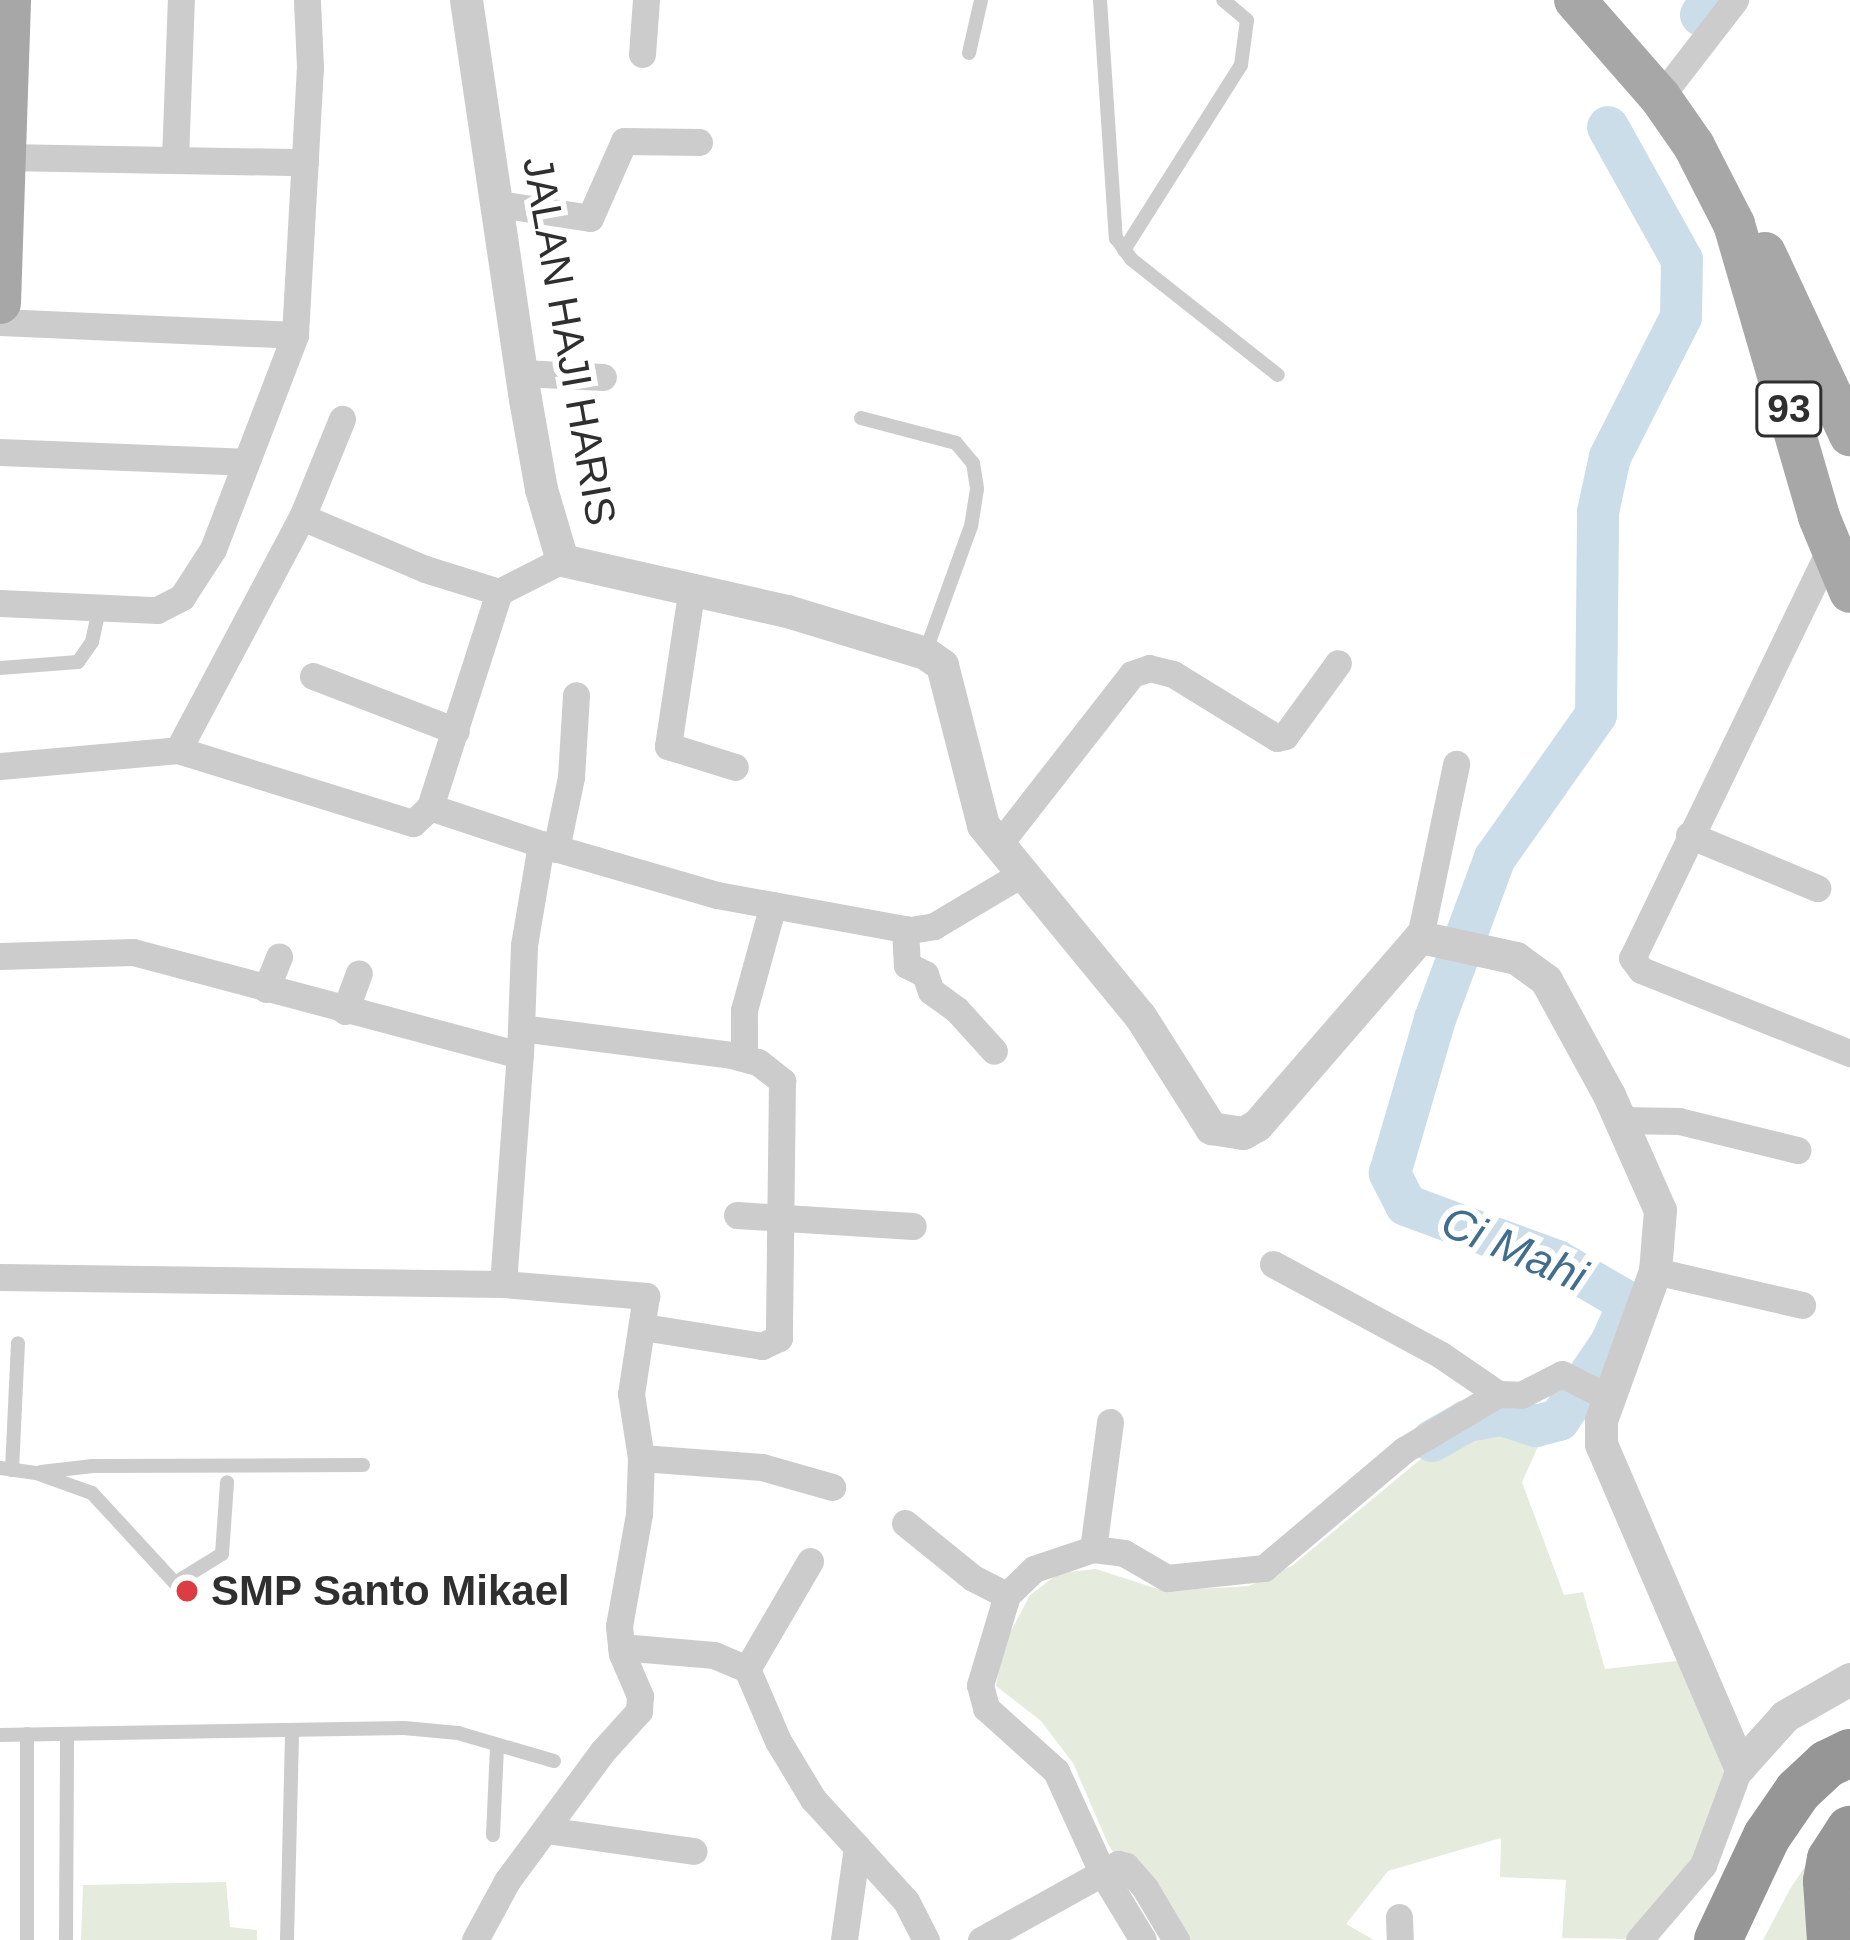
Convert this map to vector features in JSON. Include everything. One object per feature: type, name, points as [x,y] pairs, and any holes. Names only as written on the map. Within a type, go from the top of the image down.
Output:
[{"type":"highway","points":[[1718,1940],[1777,1821],[1827,1764],[1850,1753]]},
{"type":"highway","points":[[1831,1940],[1827,1881],[1831,1859],[1850,1830]]},
{"type":"main road","points":[[0,303],[6,6]]},
{"type":"main road","name":"93","points":[[1591,6],[1694,146],[1734,224],[1824,533],[1850,592]]},
{"type":"main road","name":"93","points":[[1734,224],[1760,245],[1776,271],[1850,435]]},
{"type":"main road","points":[[1824,533],[1822,498],[1850,482]]},
{"type":"street","points":[[175,160],[181,0]]},
{"type":"street","points":[[0,604],[140,612],[182,597],[213,549],[295,335],[307,0]]},
{"type":"street","name":"JALAN HAJI HARIS","points":[[466,0],[522,373],[542,489],[562,560],[692,586],[925,653]]},
{"type":"street","points":[[642,54],[646,0]]},
{"type":"street","points":[[1660,97],[1735,0]]},
{"type":"street","points":[[499,204],[590,218],[624,141],[699,142]]},
{"type":"street","points":[[4,157],[304,162]]},
{"type":"street","points":[[0,322],[295,335]]},
{"type":"street","points":[[522,373],[603,377]]},
{"type":"street","points":[[178,750],[302,517],[341,419]]},
{"type":"street","points":[[0,452],[244,461]]},
{"type":"street","points":[[302,517],[425,569],[499,592]]},
{"type":"street","points":[[1824,533],[1728,767],[1634,947],[1635,965],[1850,1053]]},
{"type":"street","points":[[0,766],[178,750],[406,824],[430,807],[499,592],[523,575],[562,560]]},
{"type":"street","points":[[692,586],[668,746],[736,767]]},
{"type":"street","points":[[925,653],[942,664],[948,678],[978,814],[1140,1016],[1201,1120],[1222,1132],[1243,1132],[1257,1125],[1429,939],[1456,764]]},
{"type":"street","points":[[1000,843],[1132,674],[1149,668],[1173,674],[1277,738],[1285,736],[1338,663]]},
{"type":"street","points":[[313,676],[456,731]]},
{"type":"street","points":[[502,1284],[524,945],[548,847],[572,777],[576,694]]},
{"type":"street","points":[[430,807],[675,885],[904,929],[934,926],[1023,873]]},
{"type":"street","points":[[1689,835],[1817,888]]},
{"type":"street","points":[[744,1058],[744,1010],[773,905]]},
{"type":"street","points":[[904,929],[907,964],[925,974],[931,991],[957,1010],[994,1052]]},
{"type":"street","points":[[1429,939],[1516,958],[1546,980],[1622,1120],[1660,1210],[1655,1271],[1592,1388],[1600,1444],[1740,1766]]},
{"type":"street","points":[[0,956],[121,950],[345,1011],[521,1041],[744,1058],[767,1067],[782,1082],[782,1328],[773,1343],[643,1327]]},
{"type":"street","points":[[266,989],[278,956]]},
{"type":"street","points":[[345,1011],[359,973]]},
{"type":"street","points":[[1622,1120],[1679,1121],[1797,1150]]},
{"type":"street","points":[[737,1215],[913,1226]]},
{"type":"street","points":[[1273,1264],[1425,1345],[1498,1394],[1521,1395],[1555,1375],[1592,1388]]},
{"type":"street","points":[[1655,1271],[1802,1305]]},
{"type":"street","points":[[0,1277],[502,1284],[639,1292],[648,1303],[631,1394],[641,1458],[635,1548],[619,1626],[640,1696],[638,1716],[602,1752],[507,1881],[475,1940]]},
{"type":"street","points":[[1143,1940],[1056,1771],[986,1708],[980,1694],[984,1656],[1007,1595],[1034,1569],[1093,1549],[1124,1553],[1167,1578],[1264,1568],[1404,1450],[1498,1394]]},
{"type":"street","points":[[1093,1549],[1110,1422]]},
{"type":"street","points":[[641,1458],[762,1467],[832,1487]]},
{"type":"street","points":[[905,1522],[973,1578],[1007,1595]]},
{"type":"street","points":[[747,1669],[810,1562]]},
{"type":"street","points":[[626,1658],[697,1652],[747,1669],[778,1741],[813,1799],[906,1901],[926,1940]]},
{"type":"street","points":[[1640,1940],[1703,1865],[1740,1766],[1785,1716],[1850,1679]]},
{"type":"street","points":[[546,1830],[694,1851]]},
{"type":"street","points":[[844,1940],[856,1847]]},
{"type":"street","points":[[981,1940],[1107,1870],[1126,1866],[1176,1940]]},
{"type":"lane","points":[[969,53],[981,0]]},
{"type":"lane","points":[[1100,0],[1112,225],[1124,250],[1278,375]]},
{"type":"lane","points":[[1124,250],[1241,65],[1248,40],[1246,20],[1223,0]]},
{"type":"lane","points":[[861,418],[956,443],[973,464],[977,489],[971,526],[925,653]]},
{"type":"lane","points":[[0,668],[78,662],[92,642],[99,609]]},
{"type":"lane","points":[[17,1343],[6,1469],[36,1473],[92,1492],[175,1583],[222,1554],[226,1482]]},
{"type":"lane","points":[[36,1473],[93,1466],[363,1465]]},
{"type":"lane","points":[[0,1735],[439,1730],[554,1761]]},
{"type":"lane","points":[[287,1940],[292,1732]]},
{"type":"lane","points":[[27,1734],[27,1940]]},
{"type":"lane","points":[[66,1940],[67,1734]]},
{"type":"lane","points":[[493,1835],[497,1747]]},
{"type":"shaded area","points":[[1515,1424],[1541,1440],[1522,1482],[1564,1595],[1583,1592],[1605,1669],[1685,1660],[1734,1764],[1719,1823],[1634,1939],[1562,1938],[1566,1880],[1500,1877],[1501,1838],[1388,1871],[1346,1924],[1374,1940],[1169,1940],[1108,1844],[1073,1763],[1041,1721],[996,1686],[1002,1648],[1030,1595],[1059,1573],[1096,1569],[1164,1591],[1249,1586],[1293,1565],[1434,1448],[1492,1426]]},
{"type":"shaded area","points":[[1817,1849],[1816,1940],[1763,1940],[1790,1889]]},
{"type":"shaded area","points":[[226,1882],[230,1927],[257,1930],[257,1940],[81,1940],[83,1885]]},
{"type":"waterway","name":"Ci Mahi","points":[[1701,15],[1711,0]]},
{"type":"waterway","name":"Ci Mahi","points":[[1432,1441],[1467,1421],[1502,1415],[1536,1426],[1559,1420],[1611,1343],[1629,1303],[1557,1261],[1406,1205],[1390,1173],[1435,1019],[1495,858],[1596,715],[1598,512],[1610,457],[1681,317],[1682,260],[1608,127]]},
{"type":"place","name":"SMP Santo Mikael","points":[[187,1591]]}]
